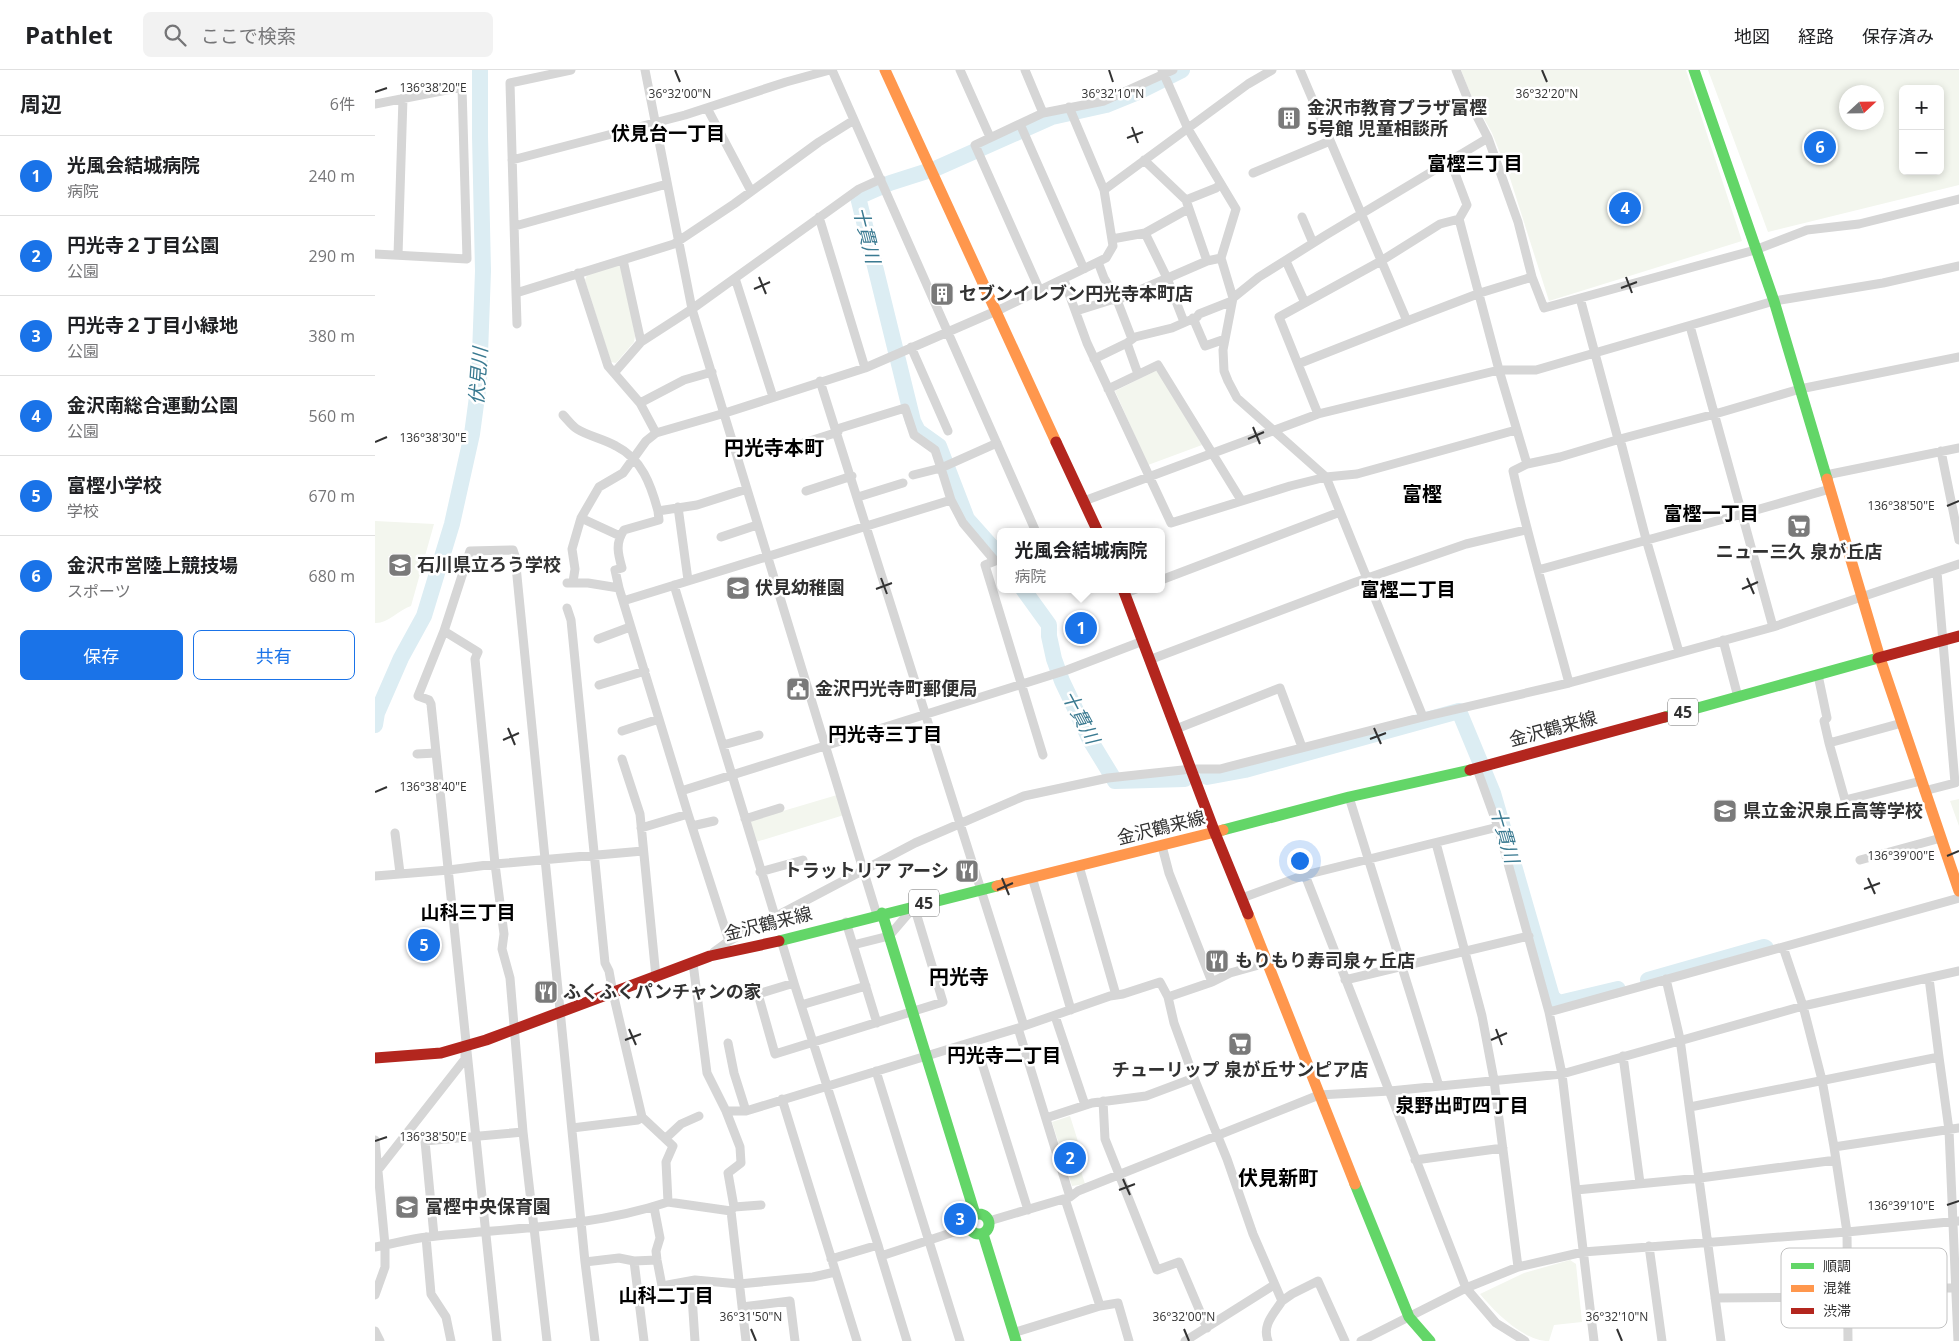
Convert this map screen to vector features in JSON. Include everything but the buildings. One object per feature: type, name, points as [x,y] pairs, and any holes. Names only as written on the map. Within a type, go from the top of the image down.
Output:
[{"type":"street","points":[[517,324],[511,83],[571,70]]},
{"type":"street","points":[[645,70],[692,309],[825,746],[864,870],[889,936],[975,1214]]},
{"type":"street","points":[[513,160],[707,108],[786,82],[831,70],[883,183],[1034,528]]},
{"type":"street","points":[[885,70],[1096,528]]},
{"type":"street","points":[[960,70],[990,137]]},
{"type":"street","points":[[1025,70],[1043,113]]},
{"type":"street","points":[[1040,291],[975,145],[990,137],[1022,127],[1043,113],[1071,111],[1104,100],[1173,70]]},
{"type":"street","points":[[1104,190],[1248,84],[1272,70]]},
{"type":"street","points":[[1300,70],[1407,322]]},
{"type":"street","points":[[1456,70],[1467,98],[1487,138],[1519,222],[1532,277],[1544,308],[1755,250],[1807,230],[1859,224],[1959,199]]},
{"type":"street","points":[[1694,70],[1774,301],[1880,658],[1959,890]]},
{"type":"street","points":[[1164,75],[1188,129],[1236,209],[1221,258],[1233,300],[1223,350],[1227,381],[1237,398],[1326,477],[1423,716]]},
{"type":"street","points":[[375,104],[462,86],[467,259],[375,254]]},
{"type":"street","points":[[398,255],[403,98]]},
{"type":"street","points":[[707,108],[751,191]]},
{"type":"street","points":[[619,588],[570,583],[575,569],[572,549],[581,518],[599,487],[623,473],[646,441],[656,433],[865,368],[1040,291],[1106,258],[1113,246],[1104,190],[1071,111]]},
{"type":"street","points":[[516,293],[674,244],[797,160],[819,142],[854,120]]},
{"type":"street","points":[[1022,127],[1084,269]]},
{"type":"street","points":[[1094,359],[1135,337],[1172,328],[1233,300],[1259,277],[1487,138]]},
{"type":"street","points":[[1253,173],[1330,141]]},
{"type":"street","points":[[1144,160],[1187,205],[1207,261]]},
{"type":"street","points":[[1317,414],[1279,317],[1381,261],[1440,224],[1459,219],[1467,206],[1450,160]]},
{"type":"street","points":[[614,373],[641,342],[692,309],[859,189],[883,183]]},
{"type":"street","points":[[515,226],[667,184]]},
{"type":"street","points":[[1112,239],[1145,233],[1221,184]]},
{"type":"street","points":[[819,217],[865,368]]},
{"type":"street","points":[[1302,217],[1313,243]]},
{"type":"street","points":[[1459,219],[1499,370],[1527,464]]},
{"type":"street","points":[[1145,233],[1167,278],[1184,322]]},
{"type":"street","points":[[1075,311],[1111,300],[1117,300],[1207,261],[1221,258]]},
{"type":"street","points":[[623,260],[641,342]]},
{"type":"street","points":[[1286,261],[1305,303]]},
{"type":"street","points":[[1098,262],[1104,278],[1117,300],[1138,374]]},
{"type":"street","points":[[1084,501],[1317,414],[1499,370],[1536,370],[1774,301],[1883,283],[1959,266]]},
{"type":"street","points":[[578,274],[608,366],[640,403],[656,433]]},
{"type":"street","points":[[1298,364],[1480,293],[1532,277]]},
{"type":"street","points":[[735,278],[773,397]]},
{"type":"street","points":[[1063,280],[1094,359],[1171,523],[1241,500],[1326,477],[1357,474],[1516,430]]},
{"type":"street","points":[[1580,298],[1679,652]]},
{"type":"street","points":[[1193,318],[1205,346],[1225,339]]},
{"type":"street","points":[[1690,326],[1773,627]]},
{"type":"street","points":[[911,347],[948,430]]},
{"type":"street","points":[[1569,683],[1526,530],[1513,471],[1527,464],[1560,457],[1619,439],[1715,414],[1800,388],[1959,357]]},
{"type":"street","points":[[1108,389],[1158,365],[1241,500]]},
{"type":"street","points":[[640,403],[684,380],[712,372]]},
{"type":"street","points":[[820,381],[852,476],[866,526],[981,890],[1100,1306]]},
{"type":"street","points":[[791,447],[905,408],[914,435],[935,450],[945,466],[951,500],[963,523],[995,561],[985,565],[1043,756]]},
{"type":"street","points":[[563,415],[576,429],[617,446],[635,458],[644,471],[653,491],[659,512],[659,520],[623,530],[617,551],[622,568],[615,570],[630,627],[729,941]]},
{"type":"street","points":[[913,475],[945,466],[997,443]]},
{"type":"street","points":[[1825,475],[1959,448]]},
{"type":"street","points":[[1941,451],[1959,540]]},
{"type":"street","points":[[806,491],[852,476]]},
{"type":"street","points":[[858,498],[903,483]]},
{"type":"street","points":[[659,512],[697,505],[747,489]]},
{"type":"street","points":[[1538,570],[1830,489]]},
{"type":"street","points":[[623,601],[951,500]]},
{"type":"street","points":[[678,508],[688,580]]},
{"type":"street","points":[[1165,578],[1340,512]]},
{"type":"street","points":[[581,518],[620,536]]},
{"type":"street","points":[[721,537],[757,525]]},
{"type":"street","points":[[1149,660],[1467,544],[1526,530]]},
{"type":"street","points":[[497,1341],[431,704],[429,700],[418,696],[444,631],[471,551],[513,550],[585,1262],[595,1341]]},
{"type":"street","points":[[710,956],[729,941],[864,870],[960,823],[1024,796],[1112,778],[1220,768],[1423,716],[1569,683],[1773,627],[1959,564]]},
{"type":"street","points":[[1818,675],[1827,718],[1824,721],[1845,800],[1923,786],[1955,783],[1955,724],[1943,640],[1937,572]]},
{"type":"street","points":[[674,585],[775,916]]},
{"type":"street","points":[[1125,593],[1266,963],[1409,1317],[1430,1341]]},
{"type":"street","points":[[567,608],[571,620],[605,963],[609,971],[642,1117],[673,1146],[666,1162],[668,1202]]},
{"type":"street","points":[[599,638],[630,627]]},
{"type":"street","points":[[444,631],[478,652],[475,659],[495,864],[504,934],[502,949],[510,978],[523,1132],[547,1341]]},
{"type":"street","name":"金沢鶴来線","points":[[375,1058],[441,1053],[465,1046],[710,956],[1215,833],[1349,797],[1482,767],[1959,636]]},
{"type":"street","points":[[1723,640],[1739,697]]},
{"type":"street","points":[[681,791],[1059,673],[1143,641]]},
{"type":"street","points":[[599,685],[645,671]]},
{"type":"street","points":[[1176,729],[1280,688],[1302,747]]},
{"type":"street","points":[[622,731],[659,719]]},
{"type":"street","points":[[1829,743],[1901,723]]},
{"type":"street","points":[[723,745],[759,735]]},
{"type":"street","points":[[417,754],[436,753]]},
{"type":"street","points":[[622,759],[640,814],[656,977]]},
{"type":"street","points":[[1482,767],[1549,1012],[1562,1074],[1594,1341]]},
{"type":"street","points":[[1349,797],[1439,1086]]},
{"type":"street","points":[[745,819],[780,808]]},
{"type":"street","points":[[641,828],[688,814]]},
{"type":"street","points":[[692,826],[714,821]]},
{"type":"street","points":[[1242,898],[1305,875],[1498,827]]},
{"type":"street","points":[[395,833],[400,873]]},
{"type":"street","points":[[1860,860],[1941,838]]},
{"type":"street","points":[[1436,843],[1482,1016],[1494,1080],[1518,1267]]},
{"type":"street","points":[[1162,846],[1169,874],[1212,982]]},
{"type":"street","points":[[375,876],[594,854],[643,851]]},
{"type":"street","points":[[761,872],[803,860]]},
{"type":"street","points":[[1079,866],[1116,995]]},
{"type":"street","points":[[1305,875],[1466,1288],[1496,1323],[1525,1341]]},
{"type":"street","points":[[1032,878],[1071,1010]]},
{"type":"street","points":[[1549,1012],[1876,919],[1959,898]]},
{"type":"street","points":[[853,945],[889,936],[915,906]]},
{"type":"street","points":[[794,983],[758,994],[775,1054],[943,1002],[915,906]]},
{"type":"street","points":[[846,922],[877,1023]]},
{"type":"street","points":[[1345,980],[1529,936]]},
{"type":"street","points":[[781,940],[907,1341]]},
{"type":"street","points":[[1783,947],[1803,1006],[1822,1080],[1847,1232],[1847,1248]]},
{"type":"street","points":[[693,963],[707,1073],[726,1111],[740,1147],[741,1163],[728,1173],[745,1341]]},
{"type":"street","points":[[1168,997],[1212,982],[1230,973],[1266,963]]},
{"type":"street","points":[[989,1221],[1068,1198],[1119,1175],[1319,1095],[1389,1091],[1562,1074],[1803,1006],[1959,970]]},
{"type":"street","points":[[1929,978],[1939,1057],[1954,1129],[1959,1341]]},
{"type":"street","points":[[1666,979],[1681,1040],[1721,1341]]},
{"type":"street","points":[[726,1111],[746,1111],[1021,1027],[1160,982],[1168,997],[1174,1023],[1194,1078],[1282,1301]]},
{"type":"street","points":[[801,1005],[866,986]]},
{"type":"street","points":[[1055,1016],[1085,1105]]},
{"type":"street","points":[[975,1041],[1028,1210]]},
{"type":"street","points":[[728,1043],[734,1073],[746,1111]]},
{"type":"street","points":[[378,1170],[465,1059],[465,1046]]},
{"type":"street","points":[[1623,1056],[1640,1183]]},
{"type":"street","points":[[1689,1107],[1939,1057]]},
{"type":"street","points":[[875,1071],[960,1341]]},
{"type":"street","points":[[1046,1118],[1103,1101],[1146,1096],[1194,1078]]},
{"type":"street","points":[[782,1100],[857,1341]]},
{"type":"street","points":[[1103,1101],[1105,1139],[1157,1270],[1179,1262],[1207,1328]]},
{"type":"street","points":[[665,1138],[681,1124],[699,1116]]},
{"type":"street","points":[[572,1128],[638,1120],[642,1117]]},
{"type":"street","points":[[1834,1147],[1954,1129]]},
{"type":"street","points":[[451,1341],[446,1317],[431,1294],[425,1141],[523,1132]]},
{"type":"street","points":[[375,1140],[377,1180],[385,1245],[385,1267],[375,1295]]},
{"type":"street","points":[[1415,1160],[1503,1148]]},
{"type":"street","points":[[1575,1190],[1700,1178],[1836,1160]]},
{"type":"street","points":[[375,1246],[430,1237],[581,1223],[655,1207],[668,1202],[732,1209],[761,1205]]},
{"type":"street","points":[[655,1207],[660,1238],[656,1251],[662,1286],[691,1281],[739,1284],[813,1277],[835,1272]]},
{"type":"street","points":[[969,1227],[970,1218],[975,1214],[985,1216],[989,1221]]},
{"type":"street","points":[[969,1227],[976,1234],[983,1234],[987,1230],[989,1221]]},
{"type":"street","points":[[1361,1341],[1466,1288],[1518,1267],[1583,1252],[1708,1241],[1847,1232],[1956,1221]]},
{"type":"street","points":[[881,1256],[969,1227]]},
{"type":"street","points":[[983,1234],[1015,1337],[1100,1306],[1118,1303],[1129,1341]]},
{"type":"street","points":[[831,1259],[878,1244]]},
{"type":"street","points":[[1649,1246],[1662,1341]]},
{"type":"street","points":[[585,1262],[619,1258],[634,1261],[657,1260]]},
{"type":"street","points":[[634,1261],[644,1341]]},
{"type":"street","points":[[691,1281],[695,1341]]},
{"type":"street","points":[[1268,1341],[1265,1333],[1267,1324],[1282,1301],[1318,1281],[1345,1341]]},
{"type":"street","points":[[1191,1339],[1275,1286]]},
{"type":"street","points":[[1947,1289],[1957,1288]]},
{"type":"street","points":[[1715,1298],[1781,1298]]},
{"type":"street","points":[[742,1307],[791,1301],[795,1341]]},
{"type":"street","points":[[1848,1328],[1848,1341]]},
{"type":"street","points":[[375,1331],[380,1341]]},
{"type":"shaded area","points":[[1461,70],[1686,70],[1742,241],[1549,301],[1509,175],[1492,133],[1471,95]]},
{"type":"shaded area","points":[[1708,70],[1959,70],[1959,185],[1768,232]]},
{"type":"shaded area","points":[[617,265],[623,268],[635,336],[634,342],[616,363],[611,362],[585,280],[587,275]]},
{"type":"shaded area","points":[[1157,370],[1202,445],[1148,465],[1115,391]]},
{"type":"shaded area","name":"石川県立ろう学校","points":[[375,521],[434,524],[411,606],[379,623],[375,623]]},
{"type":"shaded area","points":[[837,795],[844,815],[756,842],[749,821]]},
{"type":"shaded area","points":[[1959,799],[1959,826],[1950,801]]},
{"type":"shaded area","points":[[1070,1116],[1086,1167],[1081,1171],[1085,1184],[1072,1186],[1052,1122]]},
{"type":"shaded area","points":[[1570,1260],[1576,1264],[1582,1322],[1554,1325],[1549,1341],[1539,1340],[1520,1331],[1493,1309],[1480,1294],[1524,1273]]},
{"type":"waterway","name":"伏見川","points":[[375,725],[377,713],[401,658],[424,616],[452,524],[472,434],[479,382],[483,271],[480,70]]},
{"type":"waterway","name":"十貫川","points":[[997,553],[967,519],[939,446],[918,431],[913,421],[858,197],[890,183],[937,168],[1052,117],[1106,105],[1138,92],[1182,70]]},
{"type":"waterway","name":"十貫川","points":[[1026,593],[1049,625],[1049,636],[1054,659],[1062,681],[1090,740],[1115,781],[1185,779]]},
{"type":"waterway","name":"十貫川","points":[[1207,777],[1245,770],[1459,711],[1493,793],[1552,997],[1559,1003],[1618,989]]},
{"type":"waterway","name":"十貫川","points":[[1648,980],[1766,948]]},
{"type":"traffic: fast","points":[[1694,70],[1774,301],[1827,479]]},
{"type":"traffic: fast","points":[[1665,717],[1878,658]]},
{"type":"traffic: fast","points":[[1223,830],[1349,797],[1470,770]]},
{"type":"traffic: fast","points":[[779,941],[997,886]]},
{"type":"traffic: fast","points":[[882,913],[975,1214]]},
{"type":"traffic: fast","points":[[1355,1184],[1409,1317],[1430,1341]]},
{"type":"traffic: fast","points":[[975,1214],[983,1214],[989,1220],[989,1224],[989,1228],[983,1234],[975,1234],[969,1228],[969,1220],[975,1214]]},
{"type":"traffic: fast","points":[[983,1234],[1016,1341]]},
{"type":"traffic: slow","points":[[885,70],[1056,442]]},
{"type":"traffic: slow","points":[[1827,479],[1880,658],[1959,891]]},
{"type":"traffic: slow","points":[[997,886],[1223,830]]},
{"type":"traffic: slow","points":[[1248,914],[1355,1184]]},
{"type":"traffic: jam","points":[[1056,442],[1096,528]]},
{"type":"traffic: jam","points":[[1125,593],[1215,833],[1248,914]]},
{"type":"traffic: jam","points":[[1878,658],[1959,636]]},
{"type":"traffic: jam","points":[[1470,770],[1665,717]]},
{"type":"traffic: jam","points":[[375,1058],[441,1053],[486,1040],[710,956],[779,941]]},
{"type":"place","name":"金沢市教育プラザ富樫 5号館 児童相談所","points":[[1289,118]]},
{"type":"place","name":"金沢市営陸上競技場","points":[[1820,147]]},
{"type":"place","name":"金沢南総合運動公園","points":[[1625,208]]},
{"type":"place","name":"セブンイレブン円光寺本町店","points":[[942,294]]},
{"type":"place","name":"ニュー三久 泉が丘店","points":[[1799,526]]},
{"type":"place","name":"石川県立ろう学校","points":[[400,565]]},
{"type":"place","name":"伏見幼稚園","points":[[738,588]]},
{"type":"place","name":"光風会結城病院","points":[[1081,628]]},
{"type":"place","name":"金沢円光寺町郵便局","points":[[798,689]]},
{"type":"place","name":"県立金沢泉丘高等学校","points":[[1725,811]]},
{"type":"place","name":"トラットリア アーシ","points":[[967,871]]},
{"type":"place","name":"富樫小学校","points":[[424,945]]},
{"type":"place","name":"もりもり寿司泉ヶ丘店","points":[[1217,961]]},
{"type":"place","name":"ふくふくパンチャンの家","points":[[546,992]]},
{"type":"place","name":"チューリップ 泉が丘サンピア店","points":[[1240,1044]]},
{"type":"place","name":"円光寺２丁目公園","points":[[1070,1158]]},
{"type":"place","name":"富樫中央保育園","points":[[407,1207]]},
{"type":"place","name":"円光寺２丁目小緑地","points":[[960,1219]]},
{"type":"district","name":"伏見台一丁目","points":[[668,133]]},
{"type":"district","name":"富樫三丁目","points":[[1475,163]]},
{"type":"district","name":"円光寺本町","points":[[774,448]]},
{"type":"district","name":"富樫","points":[[1422,494]]},
{"type":"district","name":"富樫一丁目","points":[[1711,513]]},
{"type":"district","name":"富樫二丁目","points":[[1408,589]]},
{"type":"district","name":"円光寺三丁目","points":[[885,734]]},
{"type":"district","name":"山科三丁目","points":[[468,912]]},
{"type":"district","name":"円光寺","points":[[959,977]]},
{"type":"district","name":"円光寺二丁目","points":[[1004,1055]]},
{"type":"district","name":"泉野出町四丁目","points":[[1462,1105]]},
{"type":"district","name":"伏見新町","points":[[1278,1178]]},
{"type":"district","name":"山科二丁目","points":[[666,1295]]}]
